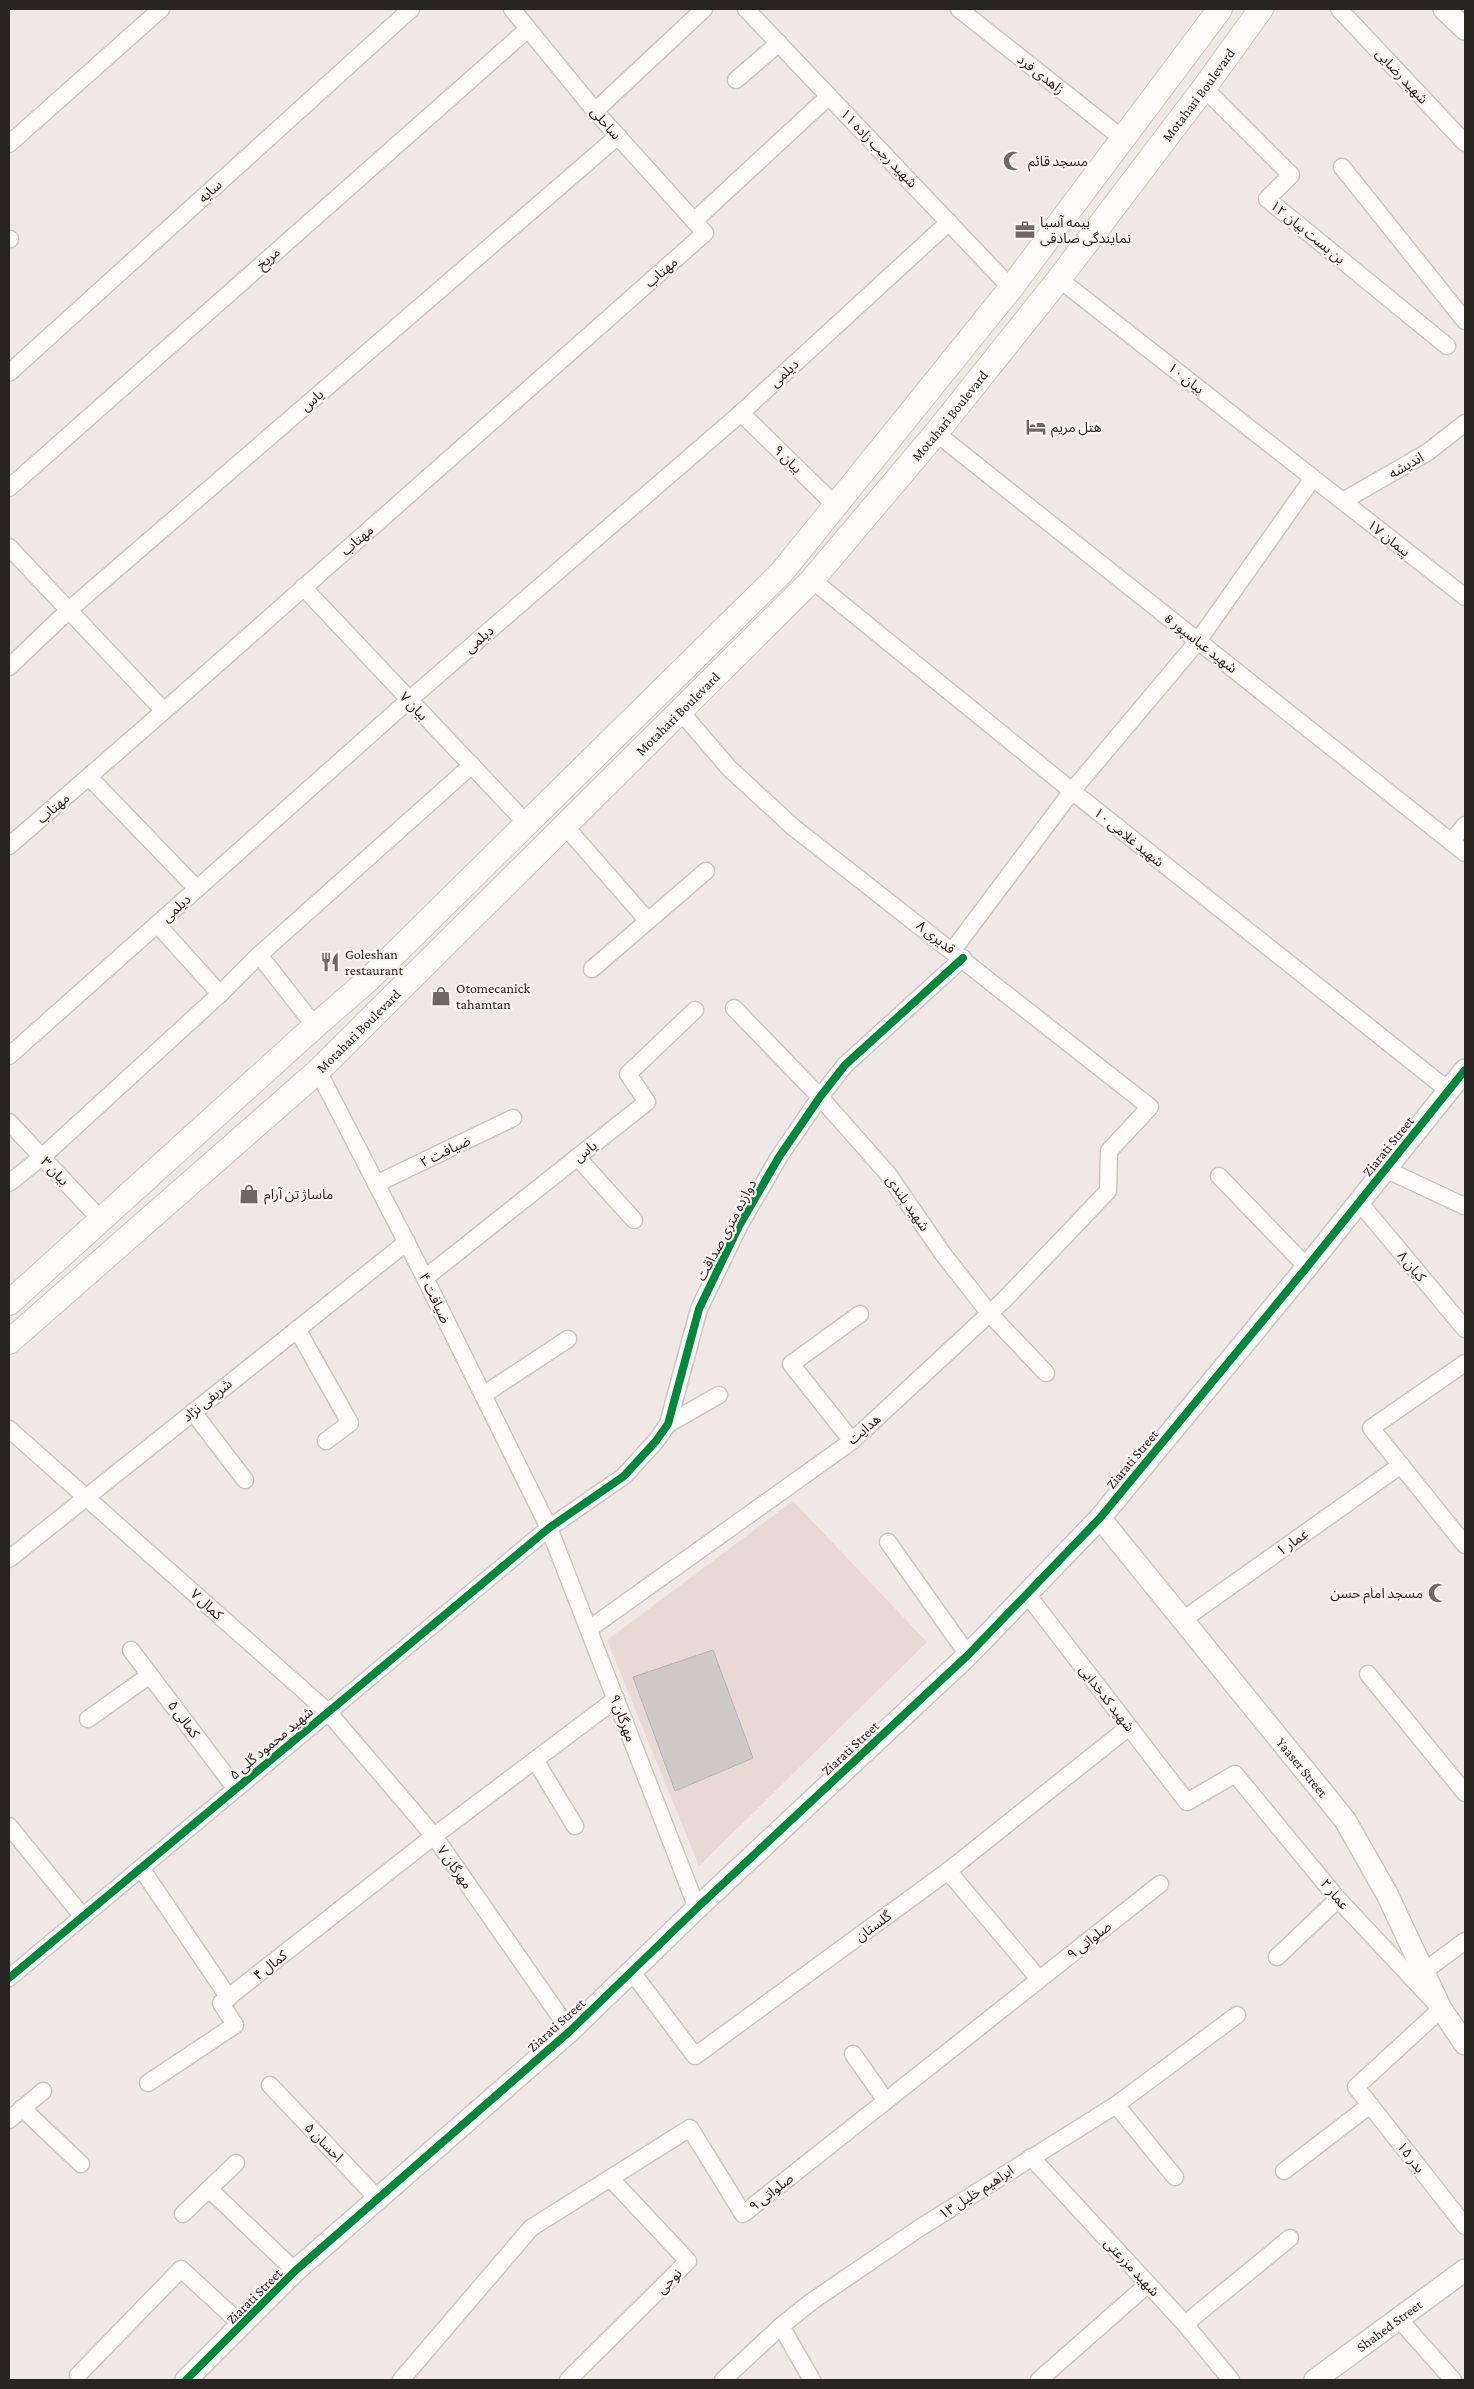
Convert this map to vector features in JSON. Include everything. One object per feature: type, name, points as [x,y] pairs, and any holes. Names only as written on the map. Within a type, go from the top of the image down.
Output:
[{"type":"main road","name":"Motahari Boulevard","points":[[9,1303],[102,1221],[315,1026],[368,981],[782,572],[1011,288],[1220,9]]},
{"type":"main road","name":"Motahari Boulevard","points":[[9,1342],[318,1071],[812,580],[936,433],[1059,279],[1204,88],[1261,9]]},
{"type":"main road","points":[[396,953],[418,972]]},
{"type":"street","points":[[9,144],[161,9]]},
{"type":"street","name":"سایه","points":[[9,373],[411,9]]},
{"type":"street","name":"ساحلی","points":[[512,9],[595,111],[705,233]]},
{"type":"street","points":[[595,111],[704,9]]},
{"type":"street","name":"شهید رجب زاده ۱۱","points":[[746,9],[1011,288]]},
{"type":"street","name":"زاهدی فرد","points":[[959,9],[1123,139]]},
{"type":"street","name":"شهید رضایی","points":[[1339,9],[1465,143]]},
{"type":"street","points":[[1444,9],[1465,29]]},
{"type":"street","name":"مریخ","points":[[9,488],[528,29]]},
{"type":"street","points":[[736,80],[779,43]]},
{"type":"street","name":"بن بست بیان ۱۲","points":[[1204,88],[1291,174],[1267,199],[1447,346]]},
{"type":"street","points":[[694,221],[829,96]]},
{"type":"street","name":"یاس","points":[[9,667],[70,609],[618,136]]},
{"type":"street","points":[[1342,166],[1465,321]]},
{"type":"street","name":"دیلمی","points":[[9,1056],[409,700],[741,413],[949,222]]},
{"type":"street","name":"مهتاب","points":[[9,846],[164,712],[705,233]]},
{"type":"street","name":"بیان ۱۰","points":[[1059,279],[1313,478]]},
{"type":"street","name":"بیان ۹","points":[[741,413],[835,505]]},
{"type":"street","name":"اندیشه","points":[[1343,501],[1428,452],[1465,424]]},
{"type":"street","name":"شهید عباسپور 8","points":[[936,433],[1465,853]]},
{"type":"street","name":"پیمان ۱۷","points":[[1313,478],[1465,598]]},
{"type":"street","name":"دوازده متری صداقت","points":[[549,1528],[624,1476],[656,1442],[668,1424],[698,1309],[739,1226],[779,1157],[845,1065],[958,954],[1072,791],[1198,641],[1313,478]]},
{"type":"street","points":[[9,547],[70,609],[164,712]]},
{"type":"street","name":"شهید غلامی ۱۰","points":[[812,580],[1072,791],[1448,1090]]},
{"type":"street","name":"بیان ۷","points":[[303,587],[527,824]]},
{"type":"street","name":"قدیری ۸","points":[[680,711],[729,768],[793,826],[1150,1107],[1109,1151],[1108,1191]]},
{"type":"street","points":[[9,1183],[42,1157],[220,994],[259,955],[472,766]]},
{"type":"street","points":[[89,777],[197,889]]},
{"type":"street","points":[[1452,842],[1465,825]]},
{"type":"street","points":[[565,826],[648,921]]},
{"type":"street","points":[[592,969],[706,871]]},
{"type":"street","points":[[158,924],[220,994]]},
{"type":"street","points":[[259,955],[315,1026]]},
{"type":"street","name":"شهید بلندی","points":[[734,1008],[820,1098],[888,1174],[943,1254],[990,1314],[1046,1373]]},
{"type":"street","name":"یاس","points":[[425,1278],[647,1102],[628,1074],[694,1010]]},
{"type":"street","name":"Ziarati Street","points":[[186,2380],[296,2271],[570,2031],[697,1908],[968,1655],[1100,1518],[1465,1070]]},
{"type":"street","name":"ضیافت ۴","points":[[318,1071],[407,1242],[549,1528]]},
{"type":"street","name":"ضیافت ۲","points":[[376,1184],[514,1118]]},
{"type":"street","name":"بیان ۳","points":[[9,1122],[102,1221]]},
{"type":"street","points":[[577,1157],[634,1220]]},
{"type":"street","points":[[1385,1169],[1464,1206],[1465,1204]]},
{"type":"street","points":[[1219,1176],[1307,1266]]},
{"type":"street","name":"هدایت","points":[[589,1629],[852,1441],[990,1314],[1108,1191]]},
{"type":"street","name":"کیان ۸","points":[[1359,1202],[1465,1329]]},
{"type":"street","name":"شریفی نژاد","points":[[9,1559],[407,1242]]},
{"type":"street","points":[[852,1441],[791,1364],[860,1314]]},
{"type":"street","points":[[297,1328],[350,1423],[326,1441]]},
{"type":"street","points":[[483,1395],[568,1339]]},
{"type":"street","points":[[1463,1538],[1371,1428],[1465,1363]]},
{"type":"street","points":[[668,1424],[719,1395]]},
{"type":"street","points":[[193,1412],[245,1480]]},
{"type":"street","name":"کمال ۷","points":[[9,1429],[328,1712]]},
{"type":"street","name":"عمار ۱","points":[[1184,1619],[1401,1465]]},
{"type":"street","name":"Yaaser Street","points":[[1100,1518],[1184,1619],[1345,1820],[1387,1894],[1441,2009],[1465,2044]]},
{"type":"street","name":"مهرگان ۹","points":[[549,1528],[697,1908]]},
{"type":"street","name":"شهید محمود گلی ۵","points":[[9,1978],[549,1528]]},
{"type":"street","points":[[888,1542],[968,1655]]},
{"type":"street","name":"شهید کدخدایی","points":[[1026,1593],[1187,1802],[1235,1774]]},
{"type":"street","name":"کمالی ۵","points":[[132,1650],[236,1789]]},
{"type":"street","points":[[1368,1674],[1465,1793]]},
{"type":"street","points":[[88,1719],[150,1675]]},
{"type":"street","name":"کمال ۴","points":[[229,1998],[434,1836],[616,1699]]},
{"type":"street","name":"مهرگان ۷","points":[[328,1712],[434,1836],[570,2031]]},
{"type":"street","name":"گلستان","points":[[632,1972],[695,2056],[948,1871],[1130,1727]]},
{"type":"street","points":[[535,1760],[575,1826]]},
{"type":"street","name":"عمار ۲","points":[[1235,1774],[1338,1899],[1441,2009]]},
{"type":"street","points":[[9,1826],[83,1917]]},
{"type":"street","points":[[141,1868],[229,1998],[221,2003],[235,2025],[148,2083]]},
{"type":"street","points":[[948,1871],[1039,1979]]},
{"type":"street","name":"صلواتی ۹","points":[[401,2380],[530,2228],[690,2128],[743,2214],[1160,1884]]},
{"type":"street","points":[[1277,1957],[1338,1899]]},
{"type":"street","points":[[1423,1972],[1465,1941]]},
{"type":"street","name":"بدر ۱۵","points":[[1441,2009],[1356,2087],[1465,2226]]},
{"type":"street","name":"ابراهیم خلیل ۱۳","points":[[723,2380],[781,2326],[811,2302],[918,2229],[1116,2105],[1237,2015]]},
{"type":"street","points":[[853,2054],[886,2101]]},
{"type":"street","name":"احسان ۵","points":[[270,2085],[378,2199]]},
{"type":"street","points":[[9,2120],[43,2091]]},
{"type":"street","points":[[1284,2171],[1370,2104]]},
{"type":"street","points":[[1116,2105],[1175,2177]]},
{"type":"street","points":[[22,2108],[81,2164]]},
{"type":"street","name":"شهید مزرعتی","points":[[1031,2157],[1185,2324],[1231,2380]]},
{"type":"street","points":[[184,2214],[236,2163]]},
{"type":"street","name":"نوحی","points":[[568,2380],[688,2262],[611,2179]]},
{"type":"street","points":[[209,2189],[296,2271]]},
{"type":"street","points":[[1185,2324],[1290,2238]]},
{"type":"street","points":[[78,2375],[181,2269],[242,2325]]},
{"type":"street","name":"Shahed Street","points":[[1315,2380],[1465,2270]]},
{"type":"street","points":[[1039,2380],[1148,2284]]},
{"type":"street","points":[[1398,2318],[1453,2380]]},
{"type":"street","points":[[781,2326],[812,2380]]},
{"type":"shaded area","points":[[793,1501],[927,1642],[699,1866],[607,1640]]},
{"type":"building","points":[[713,1650],[753,1758],[675,1791],[633,1677]]},
{"type":"cycle path","points":[[9,1978],[549,1528],[624,1476],[656,1441],[668,1424],[699,1309],[739,1226],[779,1157],[820,1097],[845,1065],[963,958]]},
{"type":"cycle path","points":[[186,2380],[295,2271],[570,2031],[697,1908],[968,1655],[1100,1518],[1307,1267],[1465,1070]]},
{"type":"place","name":"مسجد قائم","points":[[1013,161]]},
{"type":"place","name":"بیمه آسیا نمایندگی صادقی","points":[[1025,230]]},
{"type":"place","name":"هتل مریم","points":[[1036,427]]},
{"type":"place","name":"Goleshan restaurant","points":[[330,962]]},
{"type":"place","name":"Otomecanick tahamtan","points":[[441,996]]},
{"type":"place","name":"ماساژ تن آرام","points":[[249,1194]]},
{"type":"place","name":"مسجد امام حسن","points":[[1438,1593]]}]
